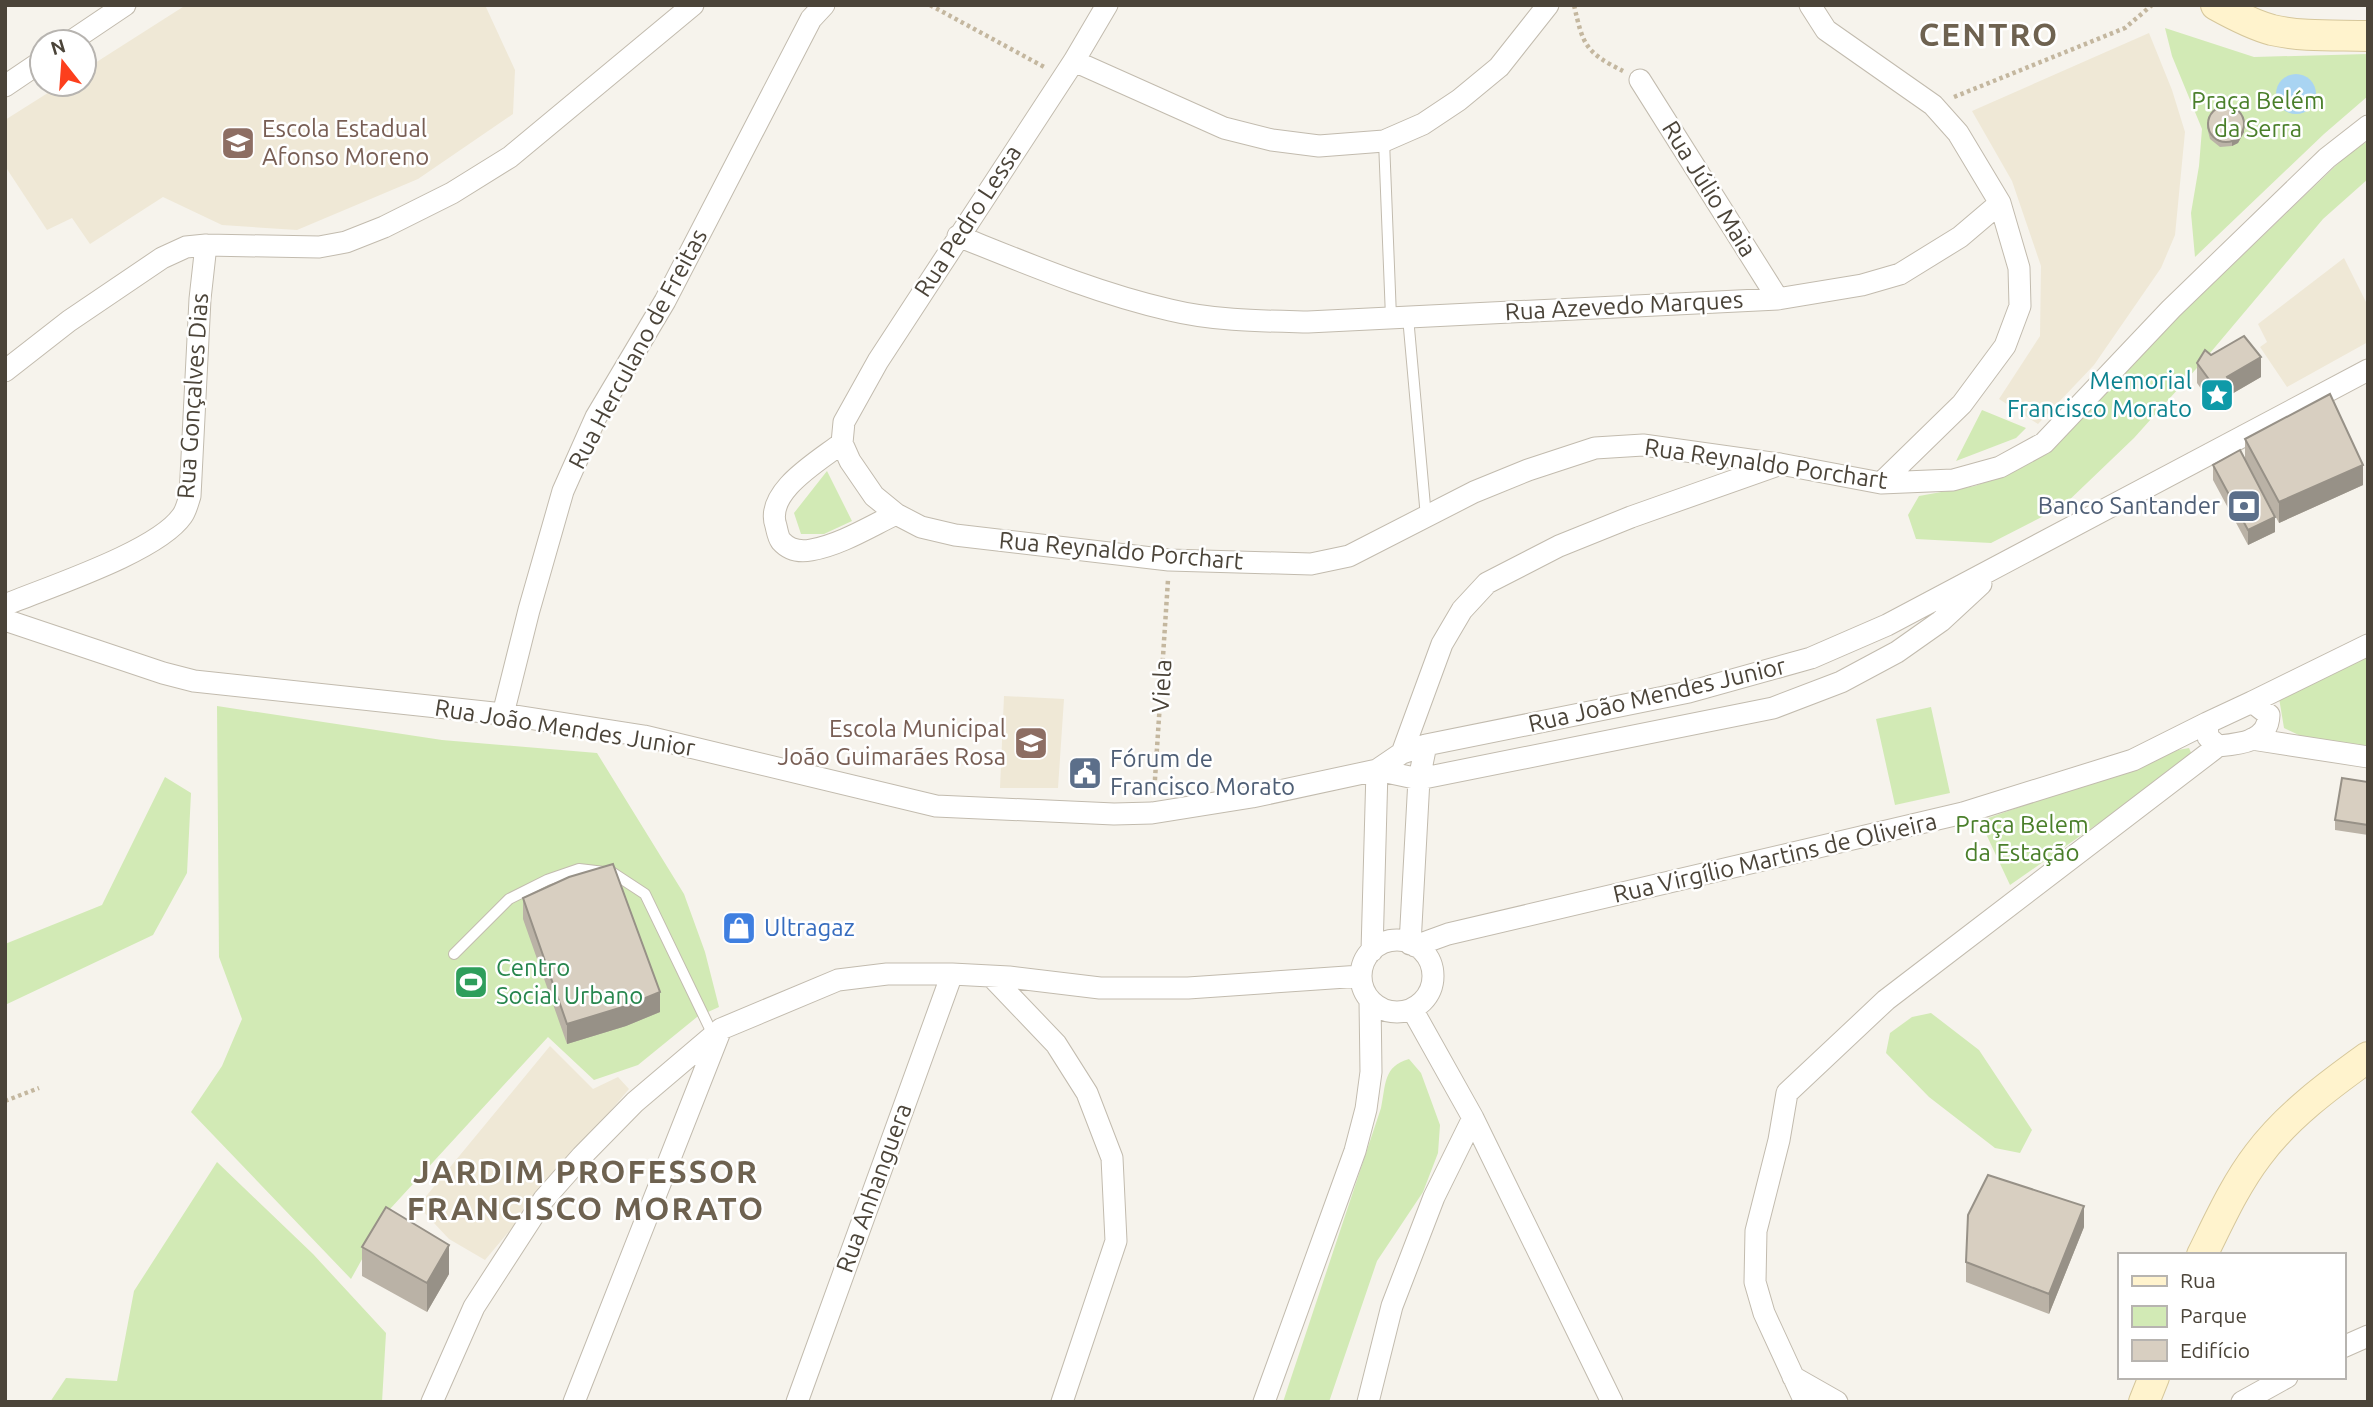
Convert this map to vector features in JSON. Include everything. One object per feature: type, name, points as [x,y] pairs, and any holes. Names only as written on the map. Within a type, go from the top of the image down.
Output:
[{"type":"main road","points":[[2216,5],[2272,30],[2314,35],[2368,36]]},
{"type":"main road","points":[[2203,1253],[2232,1195],[2258,1155],[2293,1115],[2362,1069]]},
{"type":"main road","points":[[2144,1402],[2153,1379]]},
{"type":"street","points":[[91,28],[125,5]]},
{"type":"street","points":[[5,371],[69,321],[162,258],[186,247],[319,247],[346,242],[384,228],[452,193],[510,157],[693,5]]},
{"type":"street","name":"Rua Herculano de Freitas","points":[[503,714],[563,491],[596,417],[665,301],[811,19],[824,5]]},
{"type":"street","name":"Rua Pedro Lessa","points":[[842,443],[845,422],[878,360],[1107,5]]},
{"type":"street","points":[[1068,69],[1224,128],[1272,140],[1319,146],[1384,141],[1423,124],[1459,100],[1499,67],[1548,5]]},
{"type":"street","points":[[1810,5],[1826,30],[1933,105],[1958,133],[2000,203],[2019,268],[2020,306],[2005,346],[1962,404],[1881,483]]},
{"type":"street","points":[[5,86],[28,70]]},
{"type":"street","name":"Rua Júlio Maia","points":[[1640,79],[1778,299]]},
{"type":"street","name":"Rua Reynaldo Porchart","points":[[842,443],[850,461],[874,496],[896,514],[921,527],[955,535],[1169,560],[1311,564],[1349,556],[1474,492],[1528,470],[1595,449],[1643,445],[1780,464],[1881,483],[1953,480],[2000,467],[2044,443],[2171,309],[2327,158],[2368,126]]},
{"type":"street","name":"Rua Azevedo Marques","points":[[958,236],[1088,288],[1172,311],[1253,321],[1308,322],[1778,299],[1861,285],[1900,274],[1960,237],[2000,203]]},
{"type":"street","name":"Rua Gonçalves Dias","points":[[5,605],[132,553],[167,532],[183,515],[190,496],[200,299],[206,245]]},
{"type":"street","points":[[2002,565],[2368,370]]},
{"type":"street","points":[[842,443],[789,484],[775,504],[774,519],[780,540],[794,550],[810,551],[896,514]]},
{"type":"street","points":[[1402,753],[1442,644],[1462,610],[1487,583],[1559,546],[1631,517],[1780,464]]},
{"type":"street","name":"Rua João Mendes Junior","points":[[5,620],[194,681],[503,714],[644,736],[936,806],[1114,814],[1152,813],[1252,797],[1377,771],[1419,779],[1773,708],[1841,682],[1897,652],[1941,621],[2002,565]]},
{"type":"street","name":"Rua João Mendes Junior","points":[[1377,771],[1402,753],[1426,746],[1689,692],[1811,658],[1887,625],[2002,565]]},
{"type":"street","points":[[1805,1402],[1764,1313],[1755,1282],[1756,1231],[1779,1140],[1787,1093],[1886,1000],[2218,746],[2243,743],[2262,733],[2269,726],[2269,715],[2252,702],[2368,645]]},
{"type":"street","name":"Rua Virgílio Martins de Oliveira","points":[[1413,945],[1448,934],[1963,814],[2133,760],[2220,715],[2252,702]]},
{"type":"street","points":[[2207,723],[2208,737],[2218,746]]},
{"type":"street","points":[[2252,739],[2368,757]]},
{"type":"street","points":[[1413,945],[1419,779],[1426,746]]},
{"type":"street","points":[[1372,951],[1377,771]]},
{"type":"street","points":[[1388,942],[1413,945],[1430,962],[1433,983],[1422,1002],[1412,1009],[1390,1012],[1378,1007],[1363,988],[1363,965],[1372,951],[1388,942]]},
{"type":"street","points":[[432,1402],[474,1307],[544,1199],[635,1102],[717,1032],[838,980],[887,974],[1009,977],[1100,988],[1188,988],[1361,976]]},
{"type":"street","name":"Rua Anhanguera","points":[[797,1402],[952,974]]},
{"type":"street","points":[[993,978],[1055,1044],[1087,1093],[1112,1158],[1116,1241],[1062,1402]]},
{"type":"street","points":[[1264,1402],[1326,1239],[1355,1151],[1366,1109],[1371,1072],[1370,1000]]},
{"type":"street","points":[[1412,1009],[1473,1118],[1612,1402]]},
{"type":"street","points":[[574,1402],[717,1032]]},
{"type":"street","points":[[1368,1402],[1392,1306],[1434,1197],[1473,1118]]},
{"type":"street","points":[[2345,1346],[2368,1336]]},
{"type":"street","points":[[1793,1377],[1837,1402]]},
{"type":"street","points":[[2242,1402],[2283,1379]]},
{"type":"lane","points":[[1384,141],[1400,317],[1426,517]]},
{"type":"lane","points":[[454,954],[509,900],[547,880],[579,869],[613,873],[645,894],[717,1032]]},
{"type":"path","points":[[930,5],[1068,69]]},
{"type":"path","points":[[1574,5],[1582,39],[1595,54],[1640,79]]},
{"type":"path","points":[[1933,105],[2125,28],[2152,5]]},
{"type":"path","name":"Viela","points":[[1152,813],[1169,560]]},
{"type":"path","points":[[5,1101],[39,1088]]},
{"type":"shaded area","name":"Escola Estadual Afonso Moreno","points":[[186,5],[485,5],[515,70],[513,114],[418,179],[297,230],[222,225],[163,197],[90,244],[72,218],[47,230],[5,166],[5,120],[40,98],[98,98],[98,61]]},
{"type":"shaded area","points":[[2149,33],[2172,90],[2185,132],[2175,235],[2161,268],[2094,365],[2038,424],[1999,399],[2040,336],[2041,266],[2012,181],[1972,111]]},
{"type":"shaded area","points":[[2344,258],[2368,306],[2368,342],[2287,387],[2260,347],[2267,342],[2258,324]]},
{"type":"shaded area","name":"Escola Municipal João Guimarães Rosa","points":[[1004,696],[1064,699],[1058,788],[1000,788]]},
{"type":"shaded area","points":[[550,1046],[593,1089],[618,1077],[629,1089],[485,1260],[449,1239],[418,1206]]},
{"type":"green space","name":"Praça Belém da Serra","points":[[2165,28],[2254,57],[2368,54],[2368,96],[2324,134],[2195,257],[2191,213],[2202,129],[2172,56]]},
{"type":"green space","points":[[2368,141],[2368,179],[2323,219],[2205,359],[2134,438],[2063,506],[1991,543],[1916,539],[1908,515],[1919,496],[1975,486],[2021,468],[2347,155]]},
{"type":"green space","points":[[1982,410],[2026,428],[2016,438],[1956,461]]},
{"type":"green space","points":[[827,471],[852,521],[824,534],[801,534],[794,513]]},
{"type":"green space","points":[[2368,653],[2368,750],[2303,737],[2284,728],[2279,698]]},
{"type":"green space","name":"Centro Social Urbano","points":[[217,706],[442,740],[597,753],[684,894],[705,952],[719,1007],[697,1017],[638,1065],[594,1080],[548,1037],[390,1209],[351,1279],[191,1112],[222,1066],[242,1019],[219,957]]},
{"type":"green space","points":[[1931,707],[1950,793],[1895,805],[1876,719]]},
{"type":"green space","name":"Praça Belem da Estação","points":[[2189,748],[2192,755],[2189,760],[2010,885],[1980,821]]},
{"type":"green space","points":[[165,777],[191,793],[187,873],[153,935],[5,1005],[5,944],[102,905]]},
{"type":"green space","points":[[1931,1013],[1979,1050],[2032,1130],[2020,1153],[1995,1148],[1929,1097],[1886,1053],[1890,1033],[1912,1017]]},
{"type":"green space","points":[[1409,1059],[1421,1073],[1440,1125],[1438,1153],[1423,1192],[1377,1261],[1329,1402],[1283,1402],[1381,1108],[1387,1078],[1394,1066]]},
{"type":"green space","points":[[217,1162],[313,1254],[386,1333],[382,1402],[50,1402],[66,1378],[117,1381],[134,1291]]},
{"type":"water","points":[[2296,74],[2304,75],[2310,80],[2315,86],[2315,102],[2310,108],[2304,113],[2296,114],[2288,113],[2282,108],[2277,102],[2276,94],[2277,86],[2282,80],[2288,75]]},
{"type":"building","points":[[2226,106],[2239,111],[2244,124],[2239,137],[2226,142],[2213,137],[2208,124],[2213,111]]},
{"type":"building","points":[[2244,336],[2261,357],[2227,377],[2230,383],[2216,389],[2197,363],[2205,350],[2211,355]]},
{"type":"building","points":[[2330,394],[2363,465],[2279,502],[2245,439]]},
{"type":"building","name":"Banco Santander","points":[[2240,450],[2275,517],[2248,530],[2213,465]]},
{"type":"building","points":[[2342,778],[2368,782],[2368,825],[2335,820]]},
{"type":"building","points":[[613,864],[660,992],[626,1006],[567,1024],[523,898],[569,877]]},
{"type":"building","points":[[1988,1175],[2084,1206],[2049,1294],[1966,1262],[1968,1215]]},
{"type":"building","points":[[386,1207],[449,1245],[427,1283],[362,1247]]},
{"type":"place","name":"Escola Estadual Afonso Moreno","points":[[238,143]]},
{"type":"place","name":"Memorial Francisco Morato","points":[[2217,395]]},
{"type":"place","name":"Banco Santander","points":[[2244,506]]},
{"type":"place","name":"Escola Municipal João Guimarães Rosa","points":[[1031,743]]},
{"type":"place","name":"Fórum de Francisco Morato","points":[[1085,773]]},
{"type":"place","name":"Ultragaz","points":[[739,928]]},
{"type":"place","name":"Centro Social Urbano","points":[[471,982]]},
{"type":"district","name":"CENTRO","points":[[1989,35]]},
{"type":"district","name":"JARDIM PROFESSOR FRANCISCO MORATO","points":[[586,1190]]}]
